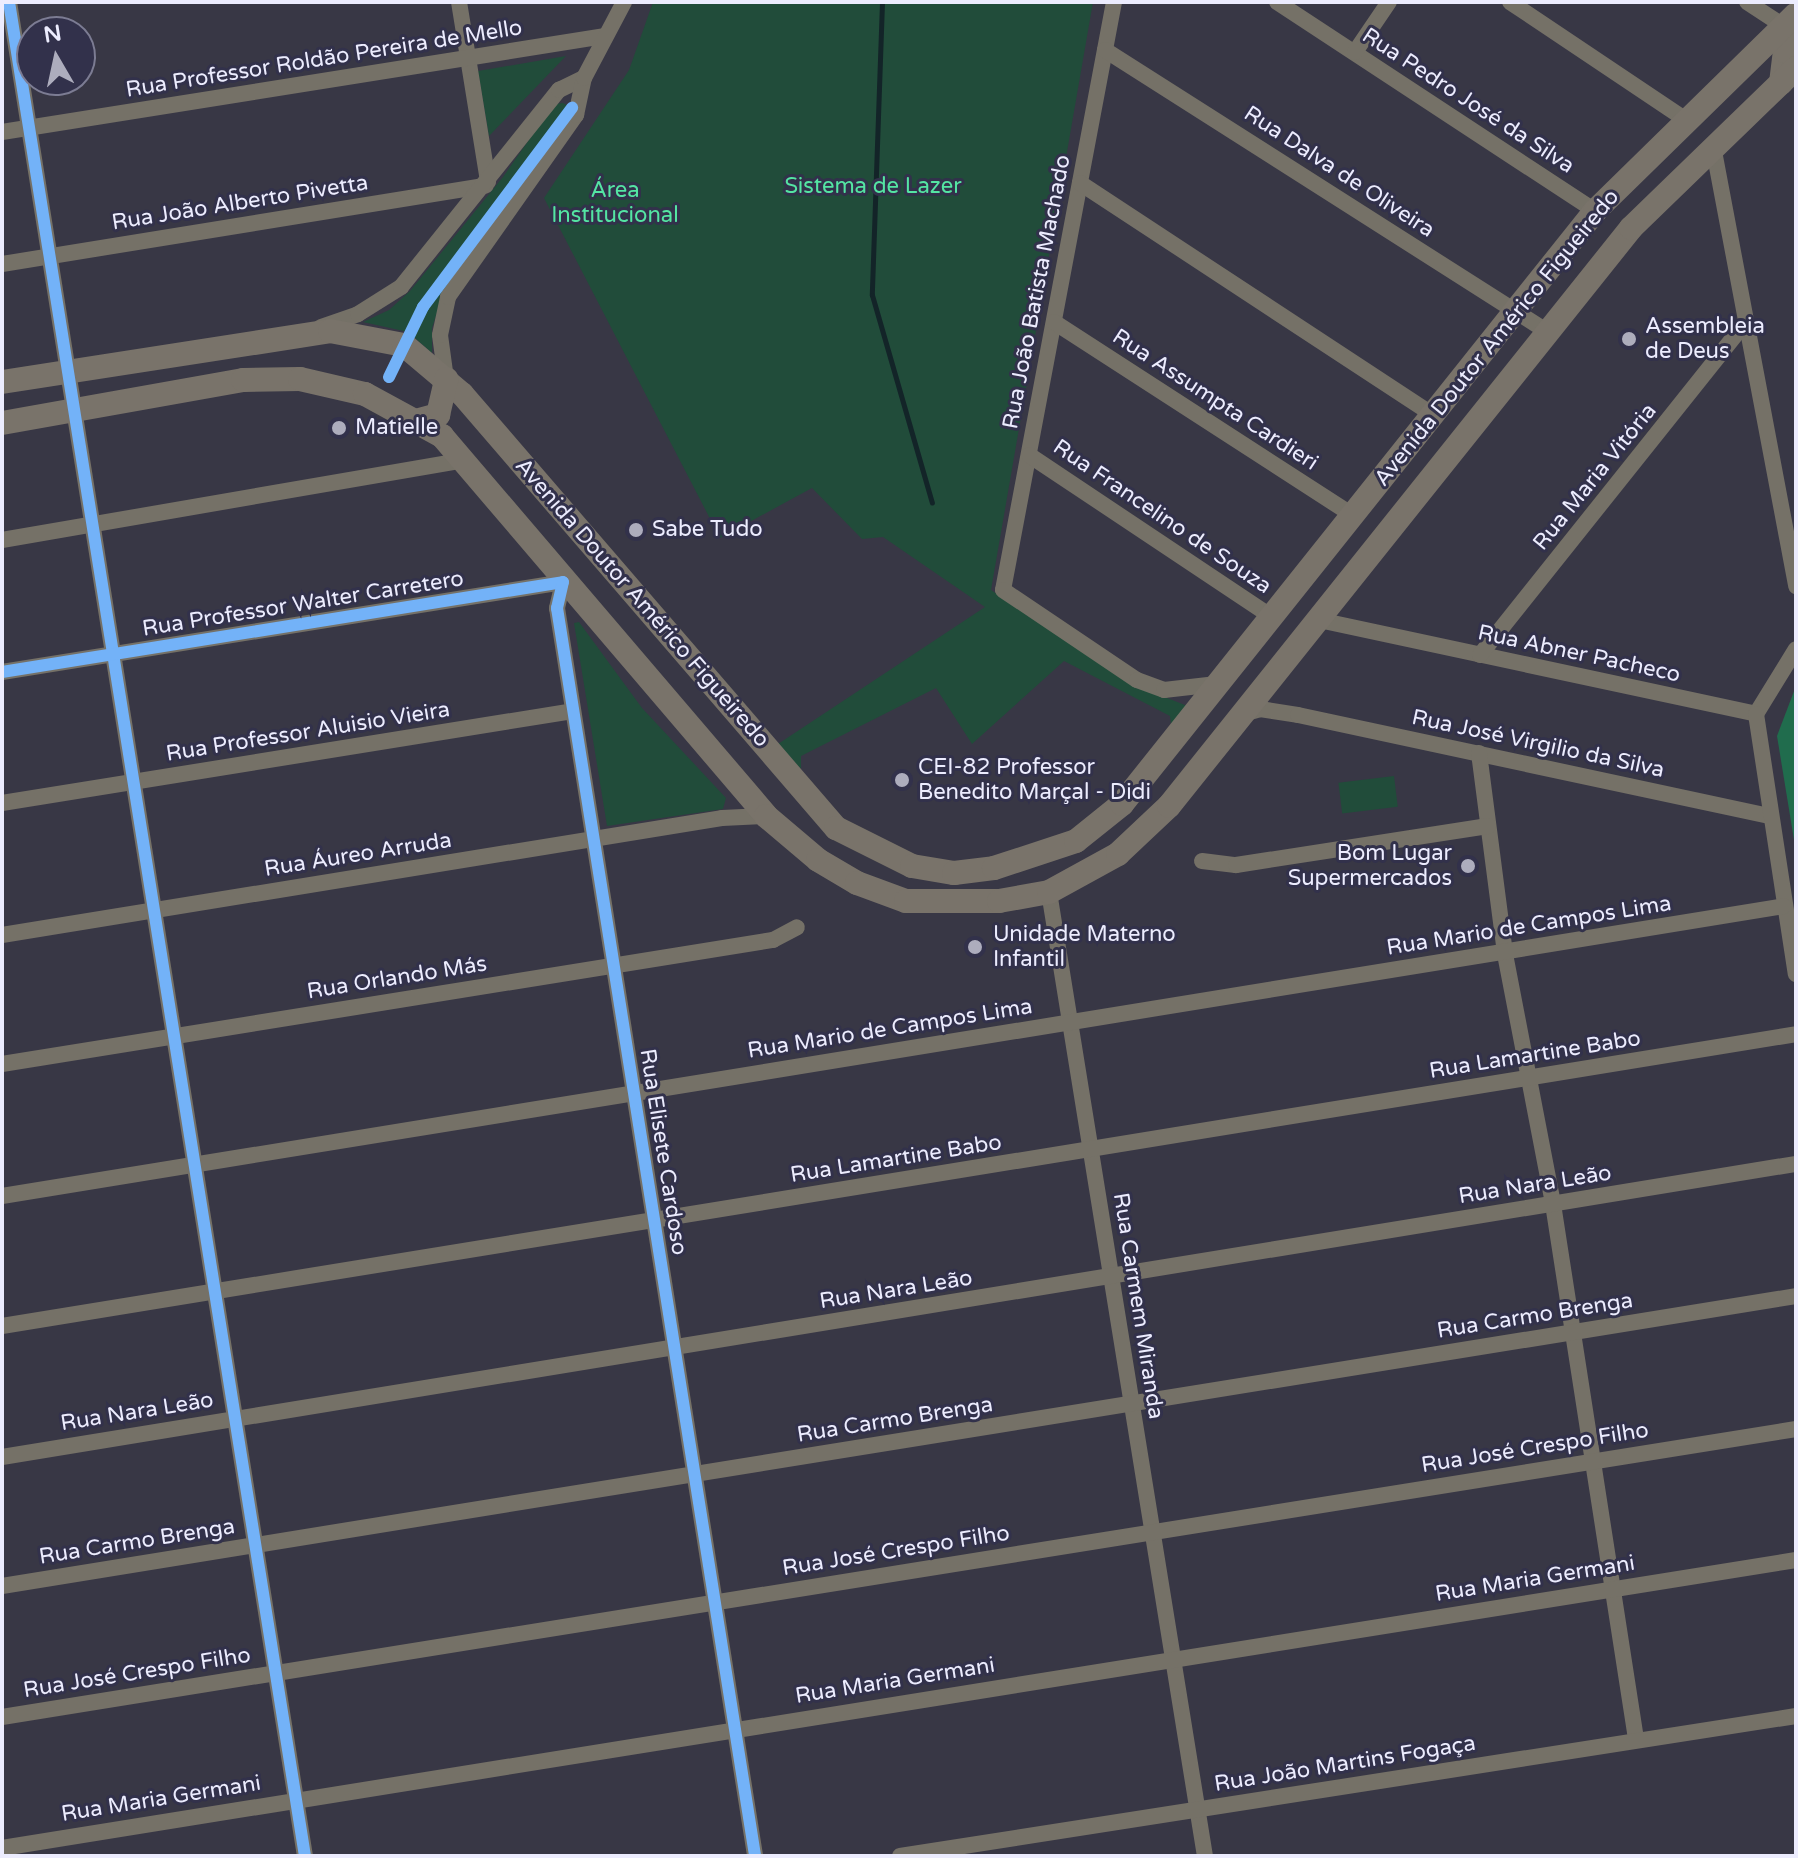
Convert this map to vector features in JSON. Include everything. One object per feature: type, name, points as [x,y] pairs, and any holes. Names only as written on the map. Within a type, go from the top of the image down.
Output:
[{"type":"main road","name":"Avenida Doutor Américo Figueiredo","points":[[2,382],[301,334],[348,332],[404,345],[446,379],[836,828],[912,866],[954,873],[994,868],[1076,841],[1155,769],[1270,616],[1595,211],[1791,23]]},
{"type":"main road","points":[[1787,87],[1785,51],[1791,23]]},
{"type":"main road","name":"Avenida Doutor Américo Figueiredo","points":[[2,423],[243,380],[300,379],[365,394],[419,420],[463,460],[563,582],[766,816],[818,860],[857,883],[906,901],[999,901],[1049,892],[1118,854],[1145,831],[1242,714],[1259,687],[1319,620],[1631,228],[1787,87]]},
{"type":"main road","points":[[1636,173],[1676,154],[1714,151]]},
{"type":"main road","points":[[300,379],[294,357],[301,334]]},
{"type":"main road","points":[[419,420],[438,415],[446,379]]},
{"type":"main road","points":[[1242,714],[1222,713],[1214,698],[1218,686],[1240,681],[1259,687]]},
{"type":"main road","points":[[1049,892],[1050,866],[1076,841]]},
{"type":"street","points":[[9,2],[305,1856]]},
{"type":"street","points":[[459,2],[487,184]]},
{"type":"street","points":[[446,379],[440,335],[448,297],[576,115],[584,78],[624,2]]},
{"type":"street","name":"Rua João Batista Machado","points":[[1114,2],[1003,590],[1150,686],[1192,691],[1218,686]]},
{"type":"street","name":"Rua Pedro José da Silva","points":[[1277,2],[1595,211]]},
{"type":"street","points":[[1355,52],[1389,2]]},
{"type":"street","points":[[1510,2],[1688,121]]},
{"type":"street","points":[[1747,2],[1791,23]]},
{"type":"street","name":"Rua Professor Roldão Pereira de Mello","points":[[2,132],[605,36]]},
{"type":"street","name":"Rua Dalva de Oliveira","points":[[1105,50],[1548,332]]},
{"type":"street","points":[[301,334],[358,314],[401,287],[487,184],[559,90],[584,78]]},
{"type":"street","points":[[1714,151],[1743,326],[1789,509],[1796,586]]},
{"type":"street","points":[[1080,183],[1432,414]]},
{"type":"street","name":"Rua João Alberto Pivetta","points":[[2,264],[487,184]]},
{"type":"street","name":"Rua Assumpta Cardieri","points":[[1054,322],[1352,515]]},
{"type":"street","name":"Rua Maria Vitória","points":[[1480,655],[1743,326]]},
{"type":"street","name":"Rua Francelino de Souza","points":[[1029,455],[1270,616]]},
{"type":"street","points":[[2,540],[463,460]]},
{"type":"street","name":"Rua Professor Walter Carretero","points":[[2,672],[563,582]]},
{"type":"street","name":"Rua Elisete Cardoso","points":[[563,582],[557,608],[755,1856]]},
{"type":"street","name":"Rua Abner Pacheco","points":[[1319,620],[1756,714]]},
{"type":"street","points":[[1796,649],[1756,714],[1796,974]]},
{"type":"street","name":"Rua José Virgilio da Silva","points":[[1259,687],[1280,706],[1298,715]]},
{"type":"street","name":"Rua José Virgilio da Silva","points":[[1242,714],[1260,709],[1298,715],[1770,816]]},
{"type":"street","name":"Rua Professor Aluisio Vieira","points":[[2,803],[573,711]]},
{"type":"street","points":[[1479,753],[1505,954],[1553,1204],[1636,1739]]},
{"type":"street","points":[[722,818],[739,797],[733,777]]},
{"type":"street","name":"Rua Áureo Arruda","points":[[2,935],[722,818],[766,816]]},
{"type":"street","points":[[1202,861],[1236,865],[1488,826]]},
{"type":"street","name":"Rua Carmem Miranda","points":[[1049,892],[1205,1856]]},
{"type":"street","name":"Rua Mario de Campos Lima","points":[[2,1196],[633,1091],[1505,954],[1784,906]]},
{"type":"street","name":"Rua Orlando Más","points":[[2,1064],[773,940],[797,927]]},
{"type":"street","name":"Rua Lamartine Babo","points":[[2,1326],[1796,1034]]},
{"type":"street","name":"Rua Nara Leão","points":[[2,1457],[1796,1164]]},
{"type":"street","name":"Rua Carmo Brenga","points":[[2,1586],[1796,1296]]},
{"type":"street","name":"Rua José Crespo Filho","points":[[2,1717],[1796,1429]]},
{"type":"street","name":"Rua Maria Germani","points":[[2,1848],[1796,1560]]},
{"type":"street","name":"Rua João Martins Fogaça","points":[[900,1856],[1796,1716]]},
{"type":"green space","name":"Sistema de Lazer","points":[[653,2],[1093,2],[991,590],[1129,683],[1190,707],[1172,732],[1170,716],[1064,661],[972,744],[936,688],[801,756],[801,769],[778,744],[985,607],[883,537],[862,539],[812,488],[720,538],[544,198],[629,70]]},
{"type":"green space","points":[[566,56],[489,136],[478,71]]},
{"type":"green space","points":[[563,103],[572,108],[444,291],[432,328],[432,353],[408,332],[363,322],[389,310],[410,291],[503,177],[554,104]]},
{"type":"green space","points":[[579,622],[642,708],[726,798],[723,809],[607,826],[574,623]]},
{"type":"green space","points":[[1796,686],[1796,852],[1777,736]]},
{"type":"green space","points":[[1394,776],[1398,807],[1342,814],[1338,783]]},
{"type":"waterway","points":[[882,2],[872,295],[932,503]]},
{"type":"cycle path","points":[[9,2],[305,1856]]},
{"type":"cycle path","points":[[389,377],[423,307],[572,108]]},
{"type":"cycle path","points":[[2,672],[563,582],[557,608],[755,1856]]},
{"type":"place","name":"Assembleia de Deus","points":[[1629,339]]},
{"type":"place","name":"Matielle","points":[[339,428]]},
{"type":"place","name":"Sabe Tudo","points":[[636,530]]},
{"type":"place","name":"CEI-82 Professor Benedito Marçal - Didi","points":[[902,780]]},
{"type":"place","name":"Bom Lugar Supermercados","points":[[1468,866]]},
{"type":"place","name":"Unidade Materno Infantil","points":[[975,947]]},
{"type":"park label","name":"Área Institucional","points":[[615,202]]}]
